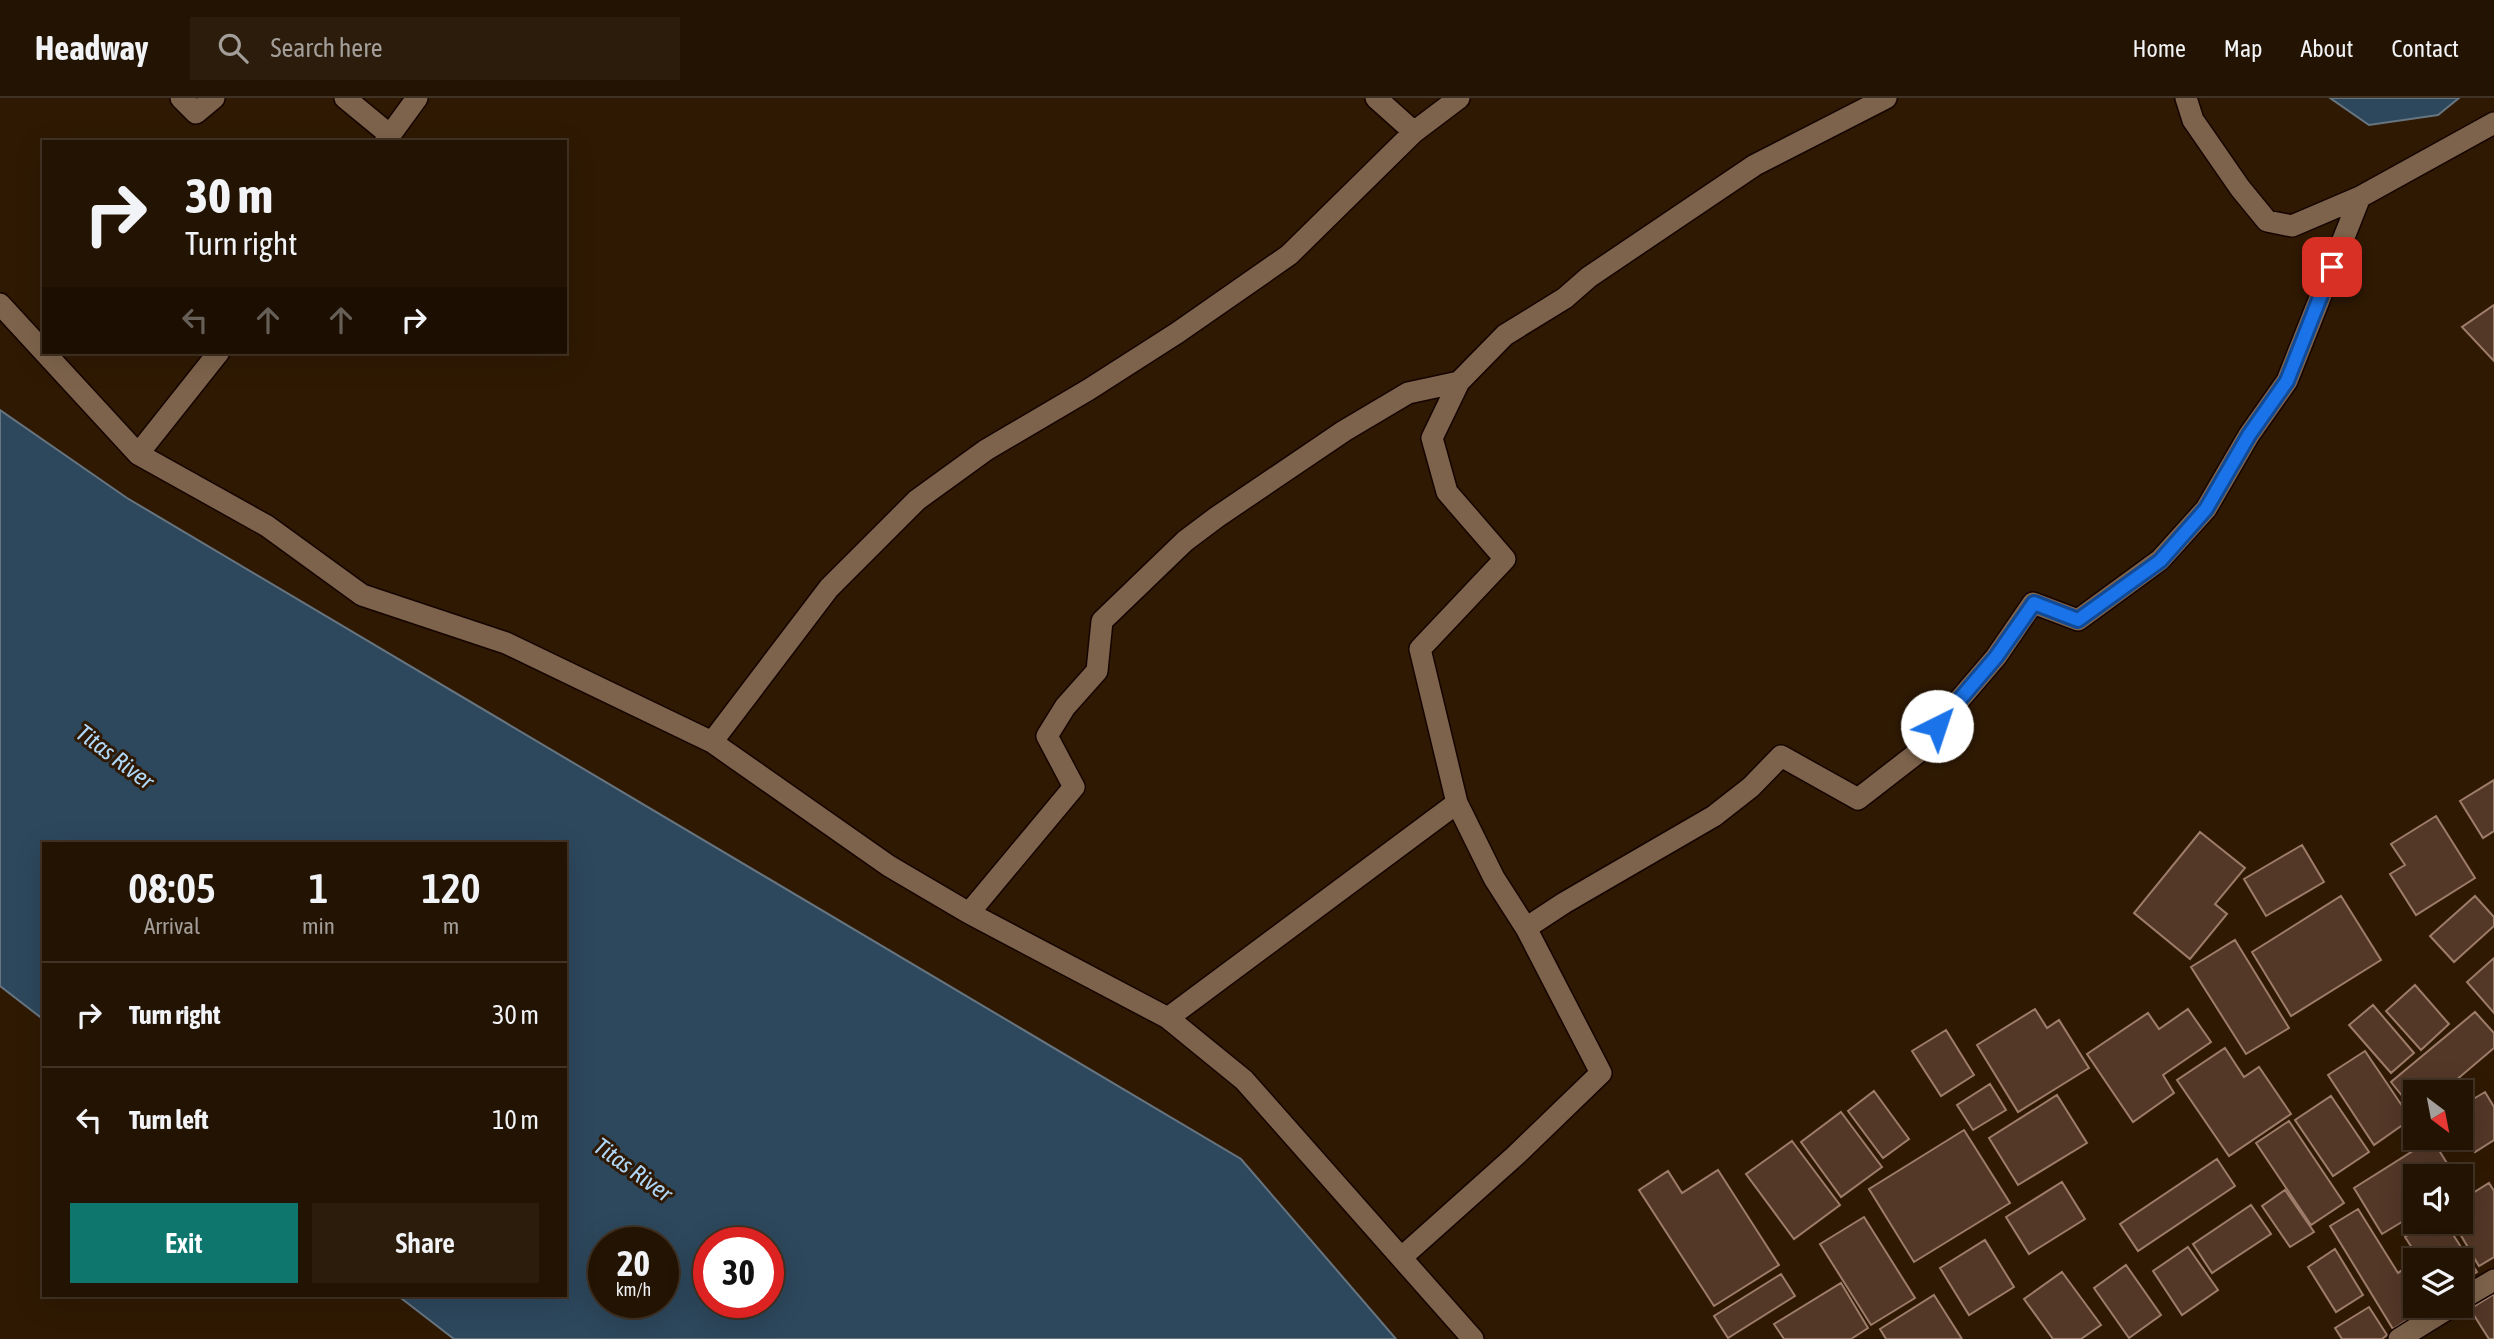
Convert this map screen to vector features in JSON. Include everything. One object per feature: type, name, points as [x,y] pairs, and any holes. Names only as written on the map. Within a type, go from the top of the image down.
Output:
[{"type":"street","points":[[181,98],[196,113],[214,98]]},
{"type":"street","points":[[345,98],[387,138],[417,98]]},
{"type":"street","points":[[1376,98],[1414,132]]},
{"type":"street","points":[[712,742],[829,588],[917,500],[986,450],[1088,390],[1290,255],[1414,132],[1459,98]]},
{"type":"street","points":[[1402,1257],[1515,1156],[1601,1073],[1526,928],[1494,878],[1457,803],[1420,649],[1505,559],[1447,492],[1432,438],[1459,382],[1505,335],[1565,298],[1589,277],[1755,165],[1886,98]]},
{"type":"street","points":[[2186,98],[2193,120],[2240,188],[2267,221],[2291,226],[2360,197],[2494,123]]},
{"type":"street","points":[[1526,928],[1714,816],[1751,788],[1781,756],[1857,799],[1925,747],[1937,726],[1996,657],[2034,603],[2078,620],[2160,561],[2206,509],[2249,435],[2287,381],[2360,197]]},
{"type":"street","points":[[0,304],[42,350]]},
{"type":"street","points":[[46,354],[138,454],[267,526],[362,595],[506,643],[712,742],[889,866],[969,913],[1168,1018],[1244,1080],[1473,1339]]},
{"type":"street","points":[[138,454],[217,354]]},
{"type":"street","points":[[969,913],[1074,787],[1047,736],[1065,707],[1097,671],[1102,621],[1185,541],[1344,431],[1408,393],[1459,382]]},
{"type":"street","points":[[1168,1018],[1457,803]]},
{"type":"street","points":[[2473,1292],[2494,1280]]},
{"type":"street","points":[[2399,1339],[2433,1318]]},
{"type":"water","points":[[2330,98],[2459,98],[2438,115],[2369,125]]},
{"type":"water","name":"Titas River","points":[[0,410],[127,498],[1241,1159],[1396,1339],[454,1339],[400,1297],[567,1297],[567,842],[42,842],[42,1018],[0,986]]},
{"type":"building","points":[[2494,305],[2494,361],[2462,327]]},
{"type":"building","points":[[2494,780],[2494,831],[2483,838],[2460,801]]},
{"type":"building","points":[[2436,816],[2475,878],[2416,915],[2390,874],[2405,865],[2391,844]]},
{"type":"building","points":[[2200,832],[2245,868],[2215,904],[2227,914],[2190,959],[2134,913]]},
{"type":"building","points":[[2302,845],[2324,882],[2266,916],[2244,879]]},
{"type":"building","points":[[2341,896],[2381,960],[2291,1016],[2252,952]]},
{"type":"building","points":[[2475,896],[2494,917],[2494,926],[2454,962],[2430,936]]},
{"type":"building","points":[[2235,940],[2289,1028],[2246,1054],[2191,967]]},
{"type":"building","points":[[2494,958],[2494,1013],[2467,982]]},
{"type":"building","points":[[2415,985],[2449,1024],[2421,1050],[2386,1011]]},
{"type":"building","points":[[2373,1005],[2414,1053],[2391,1073],[2349,1025]]},
{"type":"building","points":[[2035,1009],[2047,1028],[2059,1020],[2089,1068],[2018,1112],[1977,1045]]},
{"type":"building","points":[[2188,1009],[2211,1042],[2163,1075],[2174,1093],[2133,1122],[2087,1054],[2148,1013],[2159,1029]]},
{"type":"building","points":[[2475,1012],[2494,1033],[2494,1048],[2456,1080],[2403,1080],[2403,1097],[2391,1082]]},
{"type":"building","points":[[1946,1030],[1974,1075],[1941,1096],[1912,1051]]},
{"type":"building","points":[[2225,1048],[2244,1077],[2259,1067],[2291,1114],[2229,1156],[2177,1080]]},
{"type":"building","points":[[2365,1051],[2403,1107],[2403,1125],[2374,1145],[2328,1075]]},
{"type":"building","points":[[1990,1084],[2006,1110],[1973,1130],[1957,1105]]},
{"type":"building","points":[[1874,1091],[1909,1139],[1883,1158],[1848,1111]]},
{"type":"building","points":[[2485,1092],[2494,1107],[2494,1140],[2475,1152],[2473,1149],[2473,1099]]},
{"type":"building","points":[[2057,1095],[2087,1143],[2018,1185],[1989,1138]]},
{"type":"building","points":[[2331,1096],[2369,1152],[2333,1176],[2295,1120]]},
{"type":"building","points":[[1841,1112],[1882,1167],[1841,1197],[1801,1142]]},
{"type":"building","points":[[2289,1121],[2344,1203],[2311,1225],[2256,1143]]},
{"type":"building","points":[[1964,1130],[2010,1203],[1914,1262],[1869,1189]]},
{"type":"building","points":[[1792,1141],[1840,1205],[1794,1239],[1746,1174]]},
{"type":"building","points":[[2414,1150],[2439,1150],[2448,1164],[2403,1164],[2403,1221],[2382,1234],[2354,1188]]},
{"type":"building","points":[[2217,1159],[2235,1186],[2138,1251],[2120,1224]]},
{"type":"building","points":[[1718,1170],[1779,1265],[1714,1306],[1639,1190],[1668,1171],[1682,1193]]},
{"type":"building","points":[[2062,1182],[2085,1219],[2029,1254],[2006,1217]]},
{"type":"building","points":[[2489,1183],[2494,1191],[2494,1257],[2479,1266],[2473,1256],[2473,1248],[2468,1248],[2460,1234],[2473,1234],[2473,1193]]},
{"type":"building","points":[[2285,1190],[2314,1232],[2290,1247],[2262,1206]]},
{"type":"building","points":[[2251,1205],[2271,1234],[2212,1273],[2193,1244]]},
{"type":"building","points":[[2358,1209],[2398,1273],[2403,1269],[2403,1318],[2410,1318],[2393,1329],[2330,1226]]},
{"type":"building","points":[[1864,1217],[1915,1298],[1871,1325],[1820,1244]]},
{"type":"building","points":[[2410,1234],[2453,1234],[2462,1248],[2412,1248],[2405,1237]]},
{"type":"building","points":[[1985,1240],[2014,1287],[1969,1315],[1940,1268]]},
{"type":"building","points":[[2188,1247],[2218,1290],[2182,1315],[2153,1271]]},
{"type":"building","points":[[2335,1249],[2363,1295],[2336,1312],[2308,1267]]},
{"type":"building","points":[[2126,1265],[2161,1315],[2129,1338],[2094,1288]]},
{"type":"building","points":[[2062,1272],[2101,1325],[2081,1339],[2053,1339],[2024,1299]]},
{"type":"building","points":[[1781,1274],[1795,1296],[1728,1338],[1714,1316]]},
{"type":"building","points":[[1841,1283],[1868,1328],[1851,1339],[1784,1339],[1774,1324]]},
{"type":"building","points":[[2494,1294],[2494,1339],[2489,1339],[2473,1314],[2473,1307]]},
{"type":"building","points":[[1934,1295],[1962,1339],[1886,1339],[1880,1329]]},
{"type":"building","points":[[2369,1307],[2387,1335],[2382,1339],[2342,1339],[2335,1328]]},
{"type":"route","points":[[1937,726],[1996,657],[2034,603],[2078,620],[2160,561],[2206,509],[2249,435],[2287,381],[2332,267]]}]
